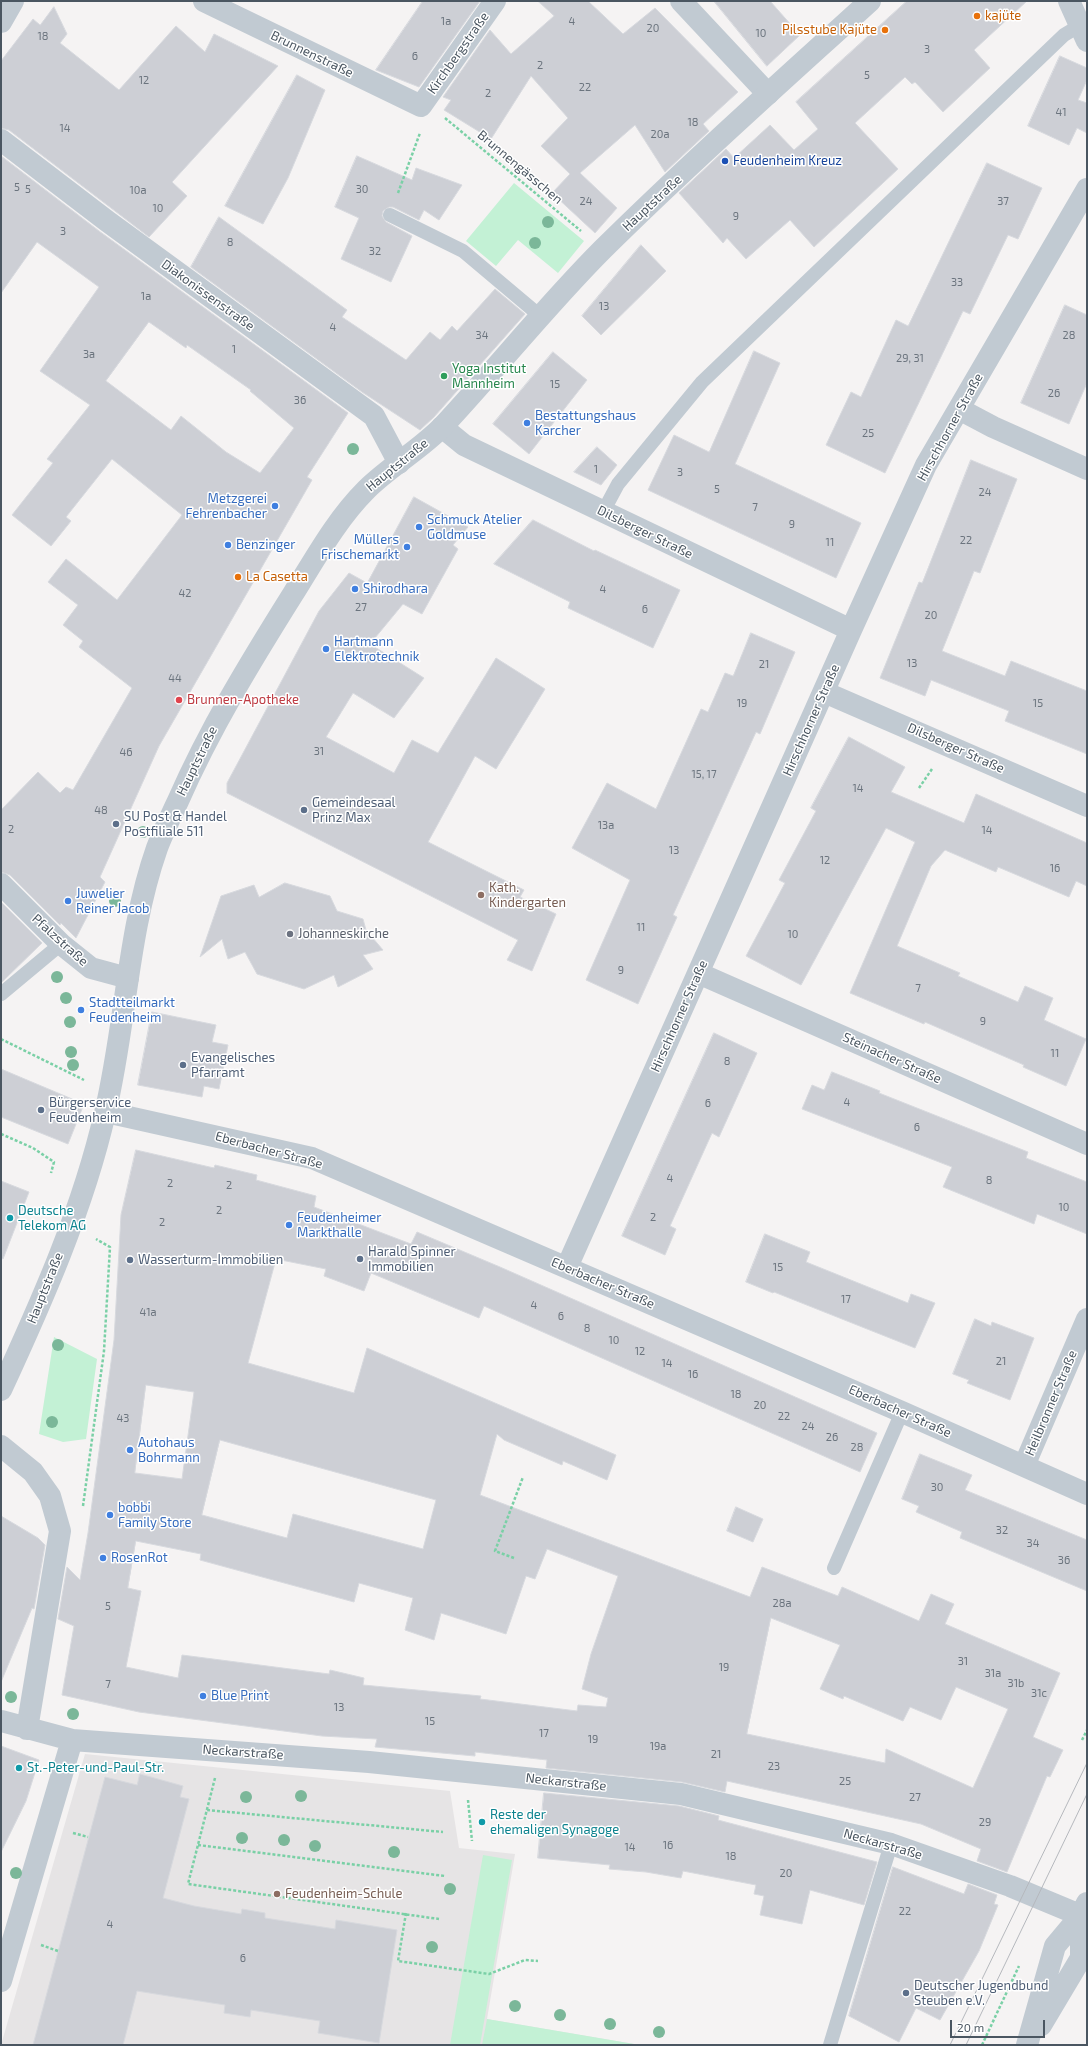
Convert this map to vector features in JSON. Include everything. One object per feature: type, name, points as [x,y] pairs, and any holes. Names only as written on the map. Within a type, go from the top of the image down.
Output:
[{"type":"street","points":[[1,22],[13,1]]},
{"type":"street","name":"Brunnenstraße","points":[[204,1],[421,106]]},
{"type":"street","name":"Kirchbergstraße","points":[[421,106],[495,1]]},
{"type":"street","points":[[682,1],[768,94]]},
{"type":"street","name":"Hauptstraße","points":[[1,1390],[26,1335],[85,1187],[108,1102],[128,978],[145,888],[158,844],[194,764],[222,710],[332,532],[365,490],[421,447],[442,427],[540,315],[603,249],[768,94],[870,1]]},
{"type":"street","points":[[1069,1],[1083,33]]},
{"type":"street","name":"Diakonissenstraße","points":[[1,140],[107,221],[374,416],[399,463]]},
{"type":"street","name":"Hirschhorner Straße","points":[[567,1267],[926,465],[1087,189]]},
{"type":"street","points":[[959,409],[993,427],[1087,469]]},
{"type":"street","name":"Dilsberger Straße","points":[[442,427],[464,445],[851,630]]},
{"type":"street","name":"Dilsberger Straße","points":[[824,692],[1087,806]]},
{"type":"street","name":"Pfalzstraße","points":[[1,884],[60,944],[91,968],[128,978]]},
{"type":"street","name":"Steinacher Straße","points":[[698,973],[1087,1144]]},
{"type":"street","name":"Eberbacher Straße","points":[[108,1102],[312,1158],[902,1412],[1087,1494]]},
{"type":"street","name":"Heilbronner Straße","points":[[1024,1466],[1087,1319]]},
{"type":"street","points":[[1,1446],[34,1472],[50,1496],[60,1531],[27,1729]]},
{"type":"street","name":"Neckarstraße","points":[[1,1720],[27,1729],[72,1740],[369,1762],[681,1794],[891,1844],[1085,1911]]},
{"type":"street","points":[[1,1981],[72,1740]]},
{"type":"street","points":[[1028,2045],[1055,1946],[1085,1911]]},
{"type":"lane","points":[[603,512],[618,484],[702,382],[1064,35],[1083,33]]},
{"type":"lane","points":[[390,215],[463,251],[540,315]]},
{"type":"lane","points":[[1,994],[60,944]]},
{"type":"lane","points":[[834,1568],[902,1412]]},
{"type":"lane","points":[[830,2045],[891,1844]]},
{"type":"path","points":[[390,215],[422,127],[421,106]]},
{"type":"path","name":"Brunnengässchen","points":[[421,106],[439,113],[603,249]]},
{"type":"path","points":[[1,1039],[108,1102]]},
{"type":"path","points":[[1,1134],[34,1148],[54,1162],[51,1173]]},
{"type":"path","points":[[60,1531],[82,1509],[104,1351],[110,1247],[70,1226]]},
{"type":"path","points":[[514,1558],[495,1551],[523,1477]]},
{"type":"path","points":[[1082,1740],[1087,1730]]},
{"type":"path","points":[[465,1772],[472,1841]]},
{"type":"path","points":[[212,1790],[188,1884],[406,1913],[439,1919]]},
{"type":"path","points":[[207,1810],[444,1832]]},
{"type":"path","points":[[198,1845],[445,1876]]},
{"type":"path","points":[[406,1913],[398,1961],[489,1974],[525,1960],[538,1961]]},
{"type":"path","points":[[982,2045],[1022,1958]]},
{"type":"shaded area","name":"Feudenheim-Schule","points":[[85,1754],[450,1791],[459,1848],[515,1854],[487,2019],[640,2045],[1,2045]]},
{"type":"green space","points":[[514,183],[584,241],[558,273],[518,240],[496,266],[466,241]]},
{"type":"green space","points":[[54,1337],[97,1359],[86,1439],[63,1442],[39,1434]]},
{"type":"green space","points":[[483,1855],[512,1860],[480,2045],[450,2045]]},
{"type":"green space","points":[[487,2019],[640,2045],[482,2045]]},
{"type":"building","points":[[423,1],[480,1],[419,87],[376,70]]},
{"type":"building","points":[[538,1],[588,1],[623,34],[655,8],[738,92],[703,124],[709,131],[665,172],[635,125],[580,173],[617,208],[595,233],[552,193],[570,174],[541,146],[568,118],[531,76],[491,139],[444,110],[451,100],[443,97],[490,30],[511,54],[554,16]]},
{"type":"building","points":[[714,1],[770,1],[800,35],[767,66]]},
{"type":"building","points":[[907,1],[1027,1],[974,50],[990,68],[943,112],[915,82],[912,84],[905,77],[855,123],[898,169],[814,247],[790,220],[746,259],[727,238],[723,243],[679,193],[726,149],[734,158],[770,125],[794,150],[818,129],[796,102]]},
{"type":"building","points":[[54,7],[67,34],[60,43],[119,90],[176,26],[205,52],[214,34],[278,66],[172,182],[187,196],[149,237],[9,130],[1,128],[1,61],[33,19],[40,25]]},
{"type":"building","points":[[1060,56],[1087,68],[1087,80],[1078,100],[1087,103],[1087,133],[1077,128],[1069,145],[1028,126]]},
{"type":"building","points":[[297,75],[325,90],[288,178],[263,224],[225,206]]},
{"type":"building","points":[[1,156],[99,231],[348,413],[307,477],[312,480],[159,746],[100,877],[105,882],[76,938],[61,923],[60,925],[10,875],[1,872],[1,810],[38,772],[60,793],[66,787],[73,790],[132,688],[79,647],[83,641],[63,625],[78,605],[48,582],[66,559],[117,600],[182,515],[112,459],[66,517],[71,521],[51,546],[12,515],[53,463],[47,459],[90,405],[40,371],[99,287],[37,242],[1,293]],"holes":[[[149,322],[186,348],[187,345],[251,390],[250,391],[294,428],[260,473],[226,452],[181,416],[171,430],[106,381]]]},
{"type":"building","points":[[357,156],[412,180],[416,168],[462,185],[439,220],[424,210],[419,220],[393,207],[389,207],[383,211],[382,216],[386,222],[412,236],[391,282],[341,259],[359,218],[335,207]]},
{"type":"building","points":[[987,163],[1042,188],[1018,239],[1008,235],[970,314],[963,311],[885,473],[826,445],[851,392],[861,397],[896,320],[908,326]]},
{"type":"building","points":[[219,217],[347,310],[342,317],[406,360],[430,332],[440,340],[452,326],[457,331],[495,289],[525,314],[434,417],[420,430],[362,392],[191,267]]},
{"type":"building","points":[[641,245],[666,271],[601,335],[582,316]]},
{"type":"building","points":[[1065,305],[1087,315],[1087,383],[1069,424],[1021,403]]},
{"type":"building","points":[[754,351],[780,363],[735,464],[861,523],[836,578],[648,490],[674,435],[709,452]]},
{"type":"building","points":[[553,352],[587,380],[529,454],[493,424]]},
{"type":"building","points":[[597,447],[617,465],[601,485],[574,472]]},
{"type":"building","points":[[971,460],[1017,479],[980,573],[974,571],[942,651],[1005,676],[1011,661],[1087,691],[1087,754],[1005,721],[1009,711],[931,680],[925,696],[880,678],[919,582],[922,583]]},
{"type":"building","points":[[414,497],[468,527],[453,545],[458,549],[422,614],[403,604],[370,644],[424,678],[394,718],[353,693],[326,737],[394,773],[412,740],[438,753],[496,658],[545,689],[496,769],[475,756],[428,842],[524,890],[520,897],[556,914],[532,971],[507,960],[518,940],[227,793],[227,783],[319,611],[349,573],[367,583]]},
{"type":"building","points":[[533,520],[594,551],[595,550],[680,590],[653,648],[568,608],[570,602],[494,564]]},
{"type":"building","points":[[751,633],[795,652],[760,734],[756,732],[673,915],[677,917],[638,1004],[586,980],[630,880],[572,848],[607,783],[656,809],[701,709],[708,712],[725,673],[733,676]]},
{"type":"building","points":[[849,737],[905,767],[891,792],[964,823],[976,794],[1087,843],[1087,886],[1076,881],[1069,897],[998,867],[996,872],[945,850],[931,866],[897,946],[960,973],[958,976],[1018,1002],[1025,986],[1053,998],[1044,1020],[1086,1039],[1066,1086],[1023,1067],[1024,1065],[925,1022],[924,1024],[850,993],[915,842],[886,828],[801,985],[746,956],[785,883],[779,880],[816,811],[811,808]]},
{"type":"building","name":"Johanneskirche","points":[[285,883],[330,896],[337,911],[363,919],[366,930],[383,950],[363,955],[373,969],[338,987],[334,975],[304,989],[257,974],[245,952],[228,959],[222,939],[200,957],[221,896],[254,885],[259,897]]},
{"type":"building","points":[[1,902],[42,943],[1,983]]},
{"type":"building","name":"Evangelisches Pfarramt","points":[[152,1012],[216,1025],[212,1042],[228,1045],[219,1089],[204,1086],[202,1097],[138,1085]]},
{"type":"building","points":[[714,1033],[757,1053],[719,1137],[712,1133],[670,1226],[676,1229],[665,1255],[622,1236]]},
{"type":"building","name":"Bürgerservice Feudenheim","points":[[1,1069],[84,1104],[68,1144],[1,1117]]},
{"type":"building","points":[[832,1072],[880,1091],[879,1093],[1028,1152],[1026,1158],[1087,1182],[1087,1234],[1037,1214],[1034,1224],[943,1187],[952,1167],[802,1109],[812,1085],[824,1090]]},
{"type":"building","points":[[136,1150],[214,1168],[215,1165],[257,1175],[256,1180],[316,1196],[314,1207],[411,1244],[417,1232],[877,1433],[860,1472],[484,1306],[479,1318],[371,1273],[364,1291],[324,1276],[326,1269],[276,1259],[248,1363],[354,1393],[367,1348],[616,1455],[607,1480],[563,1461],[562,1465],[504,1440],[497,1434],[480,1495],[750,1597],[762,1567],[838,1596],[842,1587],[919,1621],[931,1594],[954,1604],[945,1624],[1060,1673],[1033,1737],[1063,1750],[1050,1777],[1047,1776],[1007,1872],[977,1861],[981,1849],[921,1824],[727,1781],[725,1792],[682,1782],[546,1768],[547,1760],[475,1752],[475,1756],[375,1747],[377,1739],[322,1736],[139,1712],[62,1695],[74,1626],[58,1619],[67,1567],[80,1580],[88,1533],[114,1340],[121,1215]],"holes":[[[146,1385],[194,1392],[182,1479],[135,1473]],[[220,1440],[436,1500],[423,1549],[293,1514],[287,1538],[202,1515]],[[136,1541],[201,1554],[200,1560],[354,1602],[359,1583],[413,1598],[405,1630],[434,1640],[441,1613],[506,1634],[526,1576],[535,1579],[547,1549],[618,1576],[591,1654],[582,1689],[608,1698],[606,1707],[578,1705],[577,1711],[480,1699],[481,1696],[363,1685],[364,1678],[330,1670],[329,1674],[182,1655],[178,1678],[126,1667],[141,1591],[128,1588]],[[771,1618],[840,1645],[820,1689],[843,1699],[844,1696],[903,1721],[910,1707],[941,1720],[956,1687],[1008,1709],[973,1788],[886,1749],[885,1763],[747,1734]]]},
{"type":"building","name":"Deutsche Telekom AG","points":[[1,1181],[29,1192],[3,1259],[1,1258]]},
{"type":"building","points":[[765,1234],[810,1252],[806,1262],[908,1303],[911,1294],[935,1303],[915,1348],[746,1282]]},
{"type":"building","points":[[975,1319],[991,1326],[992,1322],[1034,1338],[1010,1400],[967,1383],[969,1380],[953,1374]]},
{"type":"building","points":[[920,1454],[972,1475],[965,1490],[1087,1540],[1087,1591],[960,1538],[962,1532],[916,1512],[919,1506],[902,1499]]},
{"type":"building","points":[[736,1507],[763,1519],[753,1542],[727,1531]]},
{"type":"building","points":[[1,1516],[38,1538],[45,1545],[34,1609],[32,1608],[1,1682]]},
{"type":"building","points":[[1,1746],[39,1760],[26,1801],[1,1852]]},
{"type":"building","points":[[140,1774],[183,1786],[180,1797],[189,1799],[163,1898],[194,1906],[241,1914],[242,1909],[265,1913],[265,1918],[335,1929],[336,1920],[397,1930],[379,2043],[318,2033],[320,2021],[251,2010],[250,2017],[224,2013],[225,2005],[137,1991],[123,2045],[33,2045],[105,1777],[137,1785]]},
{"type":"building","points":[[544,1793],[679,1806],[719,1816],[718,1820],[877,1862],[864,1905],[810,1890],[802,1924],[760,1915],[764,1896],[754,1894],[756,1885],[683,1871],[681,1878],[646,1872],[609,1869],[610,1865],[538,1858]]},
{"type":"building","points":[[893,1867],[964,1894],[968,1884],[997,1895],[994,1904],[998,1905],[979,1951],[940,2020],[916,2008],[899,2042],[849,2016]]},
{"type":"tram line","points":[[950,2045],[1087,1763]]},
{"type":"tram line","points":[[966,2045],[1087,1794]]},
{"type":"place","name":"kajüte","points":[[977,16]]},
{"type":"place","name":"Pilsstube Kajüte","points":[[885,30]]},
{"type":"place","name":"Feudenheim Kreuz","points":[[725,161]]},
{"type":"place","name":"Yoga Institut Mannheim","points":[[444,376]]},
{"type":"place","name":"Bestattungshaus Karcher","points":[[527,423]]},
{"type":"place","name":"Metzgerei Fehrenbacher","points":[[275,506]]},
{"type":"place","name":"Schmuck Atelier Goldmuse","points":[[419,527]]},
{"type":"place","name":"Benzinger","points":[[228,545]]},
{"type":"place","name":"Müllers Frischemarkt","points":[[407,547]]},
{"type":"place","name":"La Casetta","points":[[238,577]]},
{"type":"place","name":"Shirodhara","points":[[355,589]]},
{"type":"place","name":"Hartmann Elektrotechnik","points":[[326,649]]},
{"type":"place","name":"Brunnen-Apotheke","points":[[179,700]]},
{"type":"place","name":"Gemeindesaal Prinz Max","points":[[304,810]]},
{"type":"place","name":"SU Post & Handel Postfiliale 511","points":[[116,824]]},
{"type":"place","name":"Kath. Kindergarten","points":[[481,895]]},
{"type":"place","name":"Juwelier Reiner Jacob","points":[[68,901]]},
{"type":"place","name":"Johanneskirche","points":[[290,934]]},
{"type":"place","name":"Stadtteilmarkt Feudenheim","points":[[81,1010]]},
{"type":"place","name":"Evangelisches Pfarramt","points":[[183,1065]]},
{"type":"place","name":"Bürgerservice Feudenheim","points":[[41,1110]]},
{"type":"place","name":"Deutsche Telekom AG","points":[[10,1218]]},
{"type":"place","name":"Feudenheimer Markthalle","points":[[289,1225]]},
{"type":"place","name":"Harald Spinner Immobilien","points":[[360,1259]]},
{"type":"place","name":"Wasserturm-Immobilien","points":[[130,1260]]},
{"type":"place","name":"Autohaus Bohrmann","points":[[130,1450]]},
{"type":"place","name":"bobbi Family Store","points":[[110,1515]]},
{"type":"place","name":"RosenRot","points":[[103,1558]]},
{"type":"place","name":"Blue Print","points":[[203,1696]]},
{"type":"place","name":"St.-Peter-und-Paul-Str.","points":[[19,1768]]},
{"type":"place","name":"Reste der ehemaligen Synagoge","points":[[482,1822]]},
{"type":"place","name":"Feudenheim-Schule","points":[[277,1894]]},
{"type":"place","name":"Deutscher Jugendbund Steuben e.V.","points":[[906,1993]]}]
